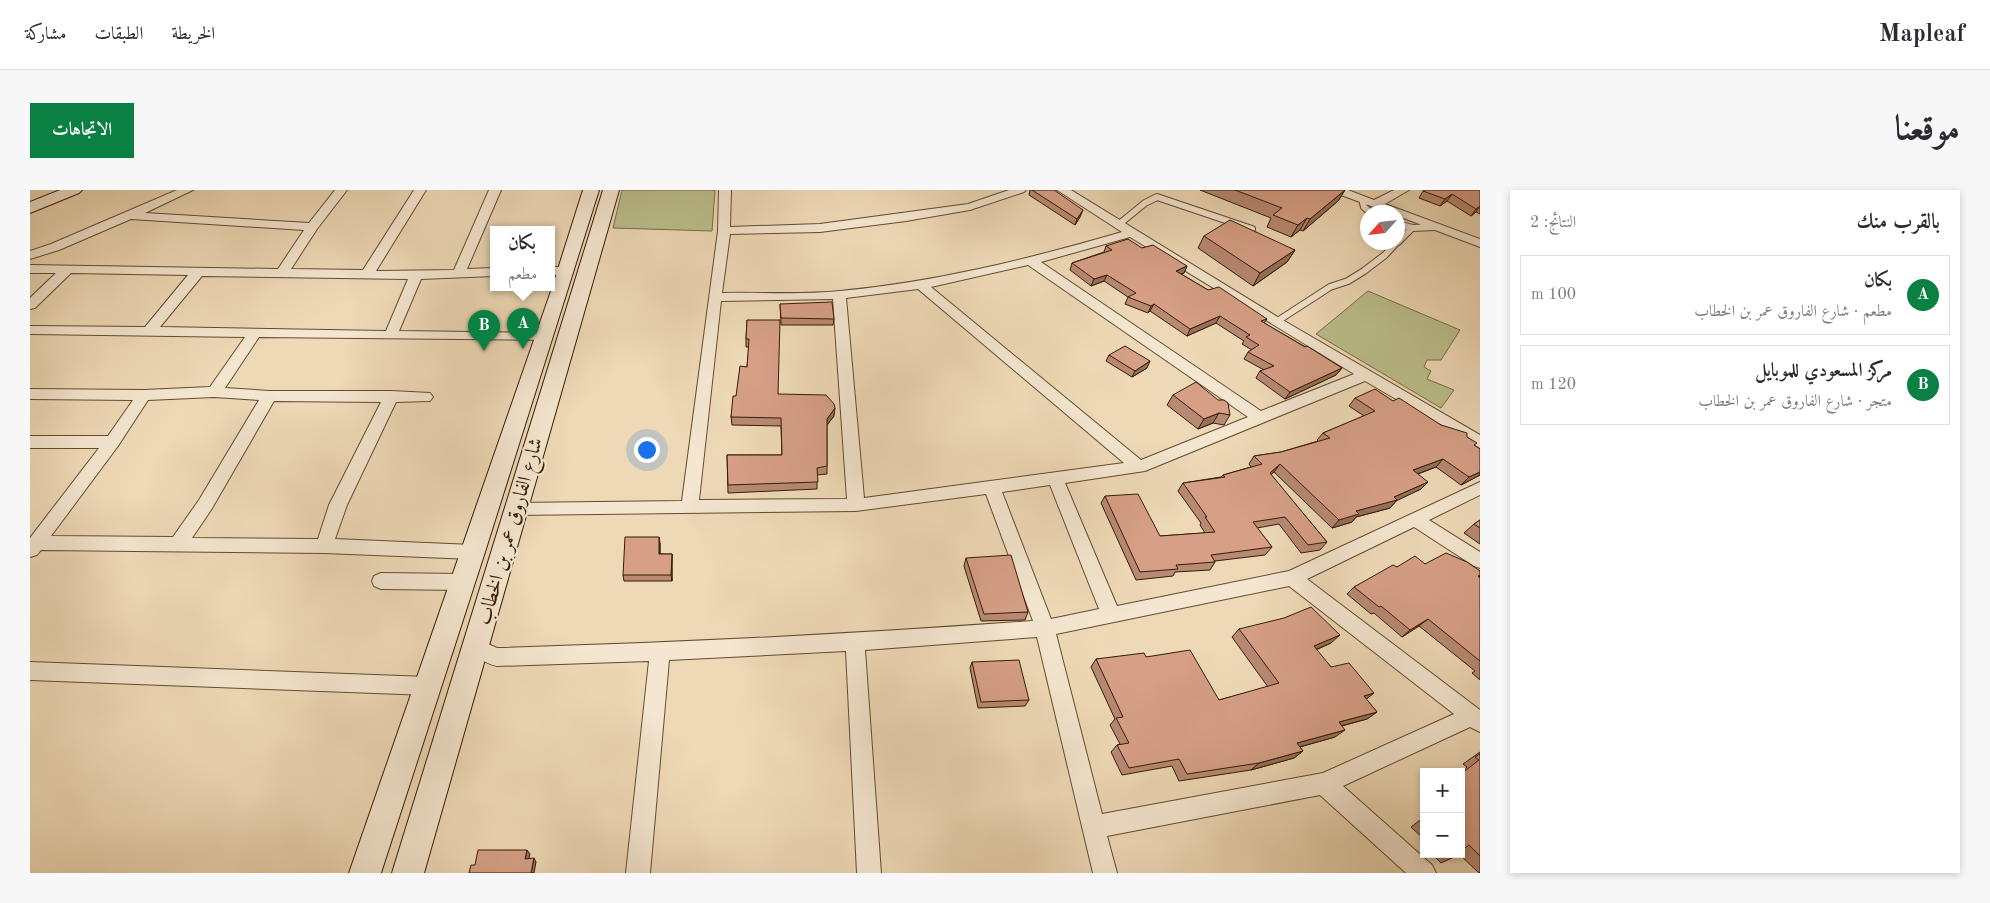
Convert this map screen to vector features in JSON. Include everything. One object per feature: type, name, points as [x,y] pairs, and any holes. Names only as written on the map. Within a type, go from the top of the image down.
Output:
[{"type":"main road","points":[[30,198],[52,190]]},
{"type":"main road","points":[[30,208],[74,190]]},
{"type":"main road","points":[[555,285],[558,271],[591,190]]},
{"type":"main road","name":"شارع الفاروق عمر بن الخطاب","points":[[408,873],[611,190]]},
{"type":"main road","points":[[365,873],[544,338],[554,291]]},
{"type":"main road","points":[[446,635],[478,638]]},
{"type":"street","points":[[30,255],[188,190]]},
{"type":"street","points":[[282,273],[312,228],[341,190]]},
{"type":"street","points":[[367,274],[420,190]]},
{"type":"street","points":[[459,273],[495,190]]},
{"type":"street","points":[[690,507],[714,297],[724,232],[724,190]]},
{"type":"street","points":[[724,232],[820,228],[906,217],[970,207],[1020,190]]},
{"type":"street","points":[[1063,190],[1276,322],[1480,442]]},
{"type":"street","points":[[1337,190],[1360,195],[1377,205],[1404,190]]},
{"type":"street","points":[[1405,213],[1480,234]]},
{"type":"street","points":[[128,215],[312,228]]},
{"type":"street","points":[[1405,215],[1480,243]]},
{"type":"street","points":[[714,297],[839,295],[921,285],[1032,262],[1131,233]]},
{"type":"street","points":[[1032,262],[1259,417]]},
{"type":"street","points":[[30,269],[416,275],[490,272]]},
{"type":"street","points":[[30,305],[67,270]]},
{"type":"street","points":[[148,332],[198,272]]},
{"type":"street","points":[[391,334],[416,275]]},
{"type":"street","points":[[921,285],[1139,467]]},
{"type":"street","points":[[839,295],[856,505]]},
{"type":"street","points":[[30,330],[391,334],[544,338]]},
{"type":"street","points":[[214,392],[255,333]]},
{"type":"street","points":[[515,509],[856,505],[1139,467],[1365,375]]},
{"type":"street","points":[[30,394],[144,395],[214,392],[268,396],[425,397]]},
{"type":"street","points":[[33,547],[112,442],[144,395]]},
{"type":"street","points":[[177,545],[205,505],[268,396]]},
{"type":"street","points":[[324,546],[338,505],[391,396]]},
{"type":"street","points":[[30,442],[112,442]]},
{"type":"street","points":[[1055,478],[1111,615]]},
{"type":"street","points":[[992,486],[1045,628],[1105,873]]},
{"type":"street","points":[[478,638],[478,645],[482,651],[497,657],[660,652],[855,642],[1045,628],[1292,578],[1480,488]]},
{"type":"street","points":[[1416,520],[1480,561]]},
{"type":"street","points":[[33,547],[177,545],[324,546],[473,552]]},
{"type":"street","points":[[1093,827],[1324,784],[1476,719],[1292,578]]},
{"type":"street","points":[[381,581],[463,582]]},
{"type":"street","points":[[855,642],[868,873]]},
{"type":"street","points":[[638,873],[660,652]]},
{"type":"street","points":[[30,671],[428,686]]},
{"type":"street","points":[[1324,784],[1424,873]]},
{"type":"lane","points":[[1118,225],[1145,203],[1158,197],[1252,229]]},
{"type":"lane","points":[[1405,226],[1412,228],[1436,227]]},
{"type":"lane","points":[[1405,235],[1412,228]]},
{"type":"lane","points":[[1276,322],[1330,287],[1348,281],[1364,271],[1390,250]]},
{"type":"green space","points":[[622,190],[715,190],[712,231],[613,228]]},
{"type":"green space","points":[[1368,291],[1460,330],[1441,360],[1427,360],[1424,367],[1431,371],[1427,379],[1454,390],[1441,408],[1316,334]]},
{"type":"building","points":[[1032,190],[1054,190],[1083,210],[1077,219]]},
{"type":"building","points":[[1235,190],[1345,190],[1310,219],[1307,218],[1298,225],[1273,215],[1282,208]]},
{"type":"building","points":[[1480,190],[1480,206],[1476,209],[1452,194],[1445,199],[1423,191]]},
{"type":"building","points":[[1230,220],[1295,250],[1260,273],[1204,236]]},
{"type":"building","points":[[1128,239],[1142,248],[1153,245],[1187,266],[1176,271],[1208,290],[1219,287],[1267,319],[1261,321],[1342,368],[1290,392],[1260,371],[1274,366],[1248,352],[1259,345],[1246,337],[1250,335],[1220,316],[1190,329],[1154,304],[1151,306],[1128,297],[1136,293],[1107,275],[1094,279],[1072,263],[1112,250],[1106,246]]},
{"type":"building","points":[[832,302],[834,319],[781,318],[780,304]]},
{"type":"building","points":[[747,320],[780,320],[778,394],[826,395],[834,404],[835,408],[827,419],[827,466],[817,468],[818,482],[728,485],[727,455],[782,455],[781,418],[731,417],[733,396],[736,396],[740,366],[747,367],[749,339],[746,339]]},
{"type":"building","points":[[1125,346],[1150,361],[1135,371],[1109,355]]},
{"type":"building","points":[[1196,382],[1218,400],[1224,400],[1228,403],[1230,415],[1219,413],[1204,419],[1173,395]]},
{"type":"building","points":[[1375,389],[1393,401],[1399,398],[1441,425],[1467,433],[1467,437],[1477,443],[1474,445],[1480,449],[1480,472],[1469,477],[1443,459],[1413,470],[1428,482],[1394,497],[1397,500],[1356,511],[1359,514],[1339,520],[1280,464],[1270,473],[1327,542],[1308,545],[1285,517],[1253,522],[1272,547],[1211,555],[1215,562],[1176,565],[1178,569],[1140,572],[1105,496],[1138,494],[1160,536],[1215,532],[1205,517],[1207,517],[1183,483],[1225,477],[1223,475],[1262,464],[1254,456],[1281,452],[1330,438],[1323,433],[1375,411],[1355,398]]},
{"type":"building","points":[[1480,520],[1480,528],[1474,524]]},
{"type":"building","points":[[625,537],[659,537],[659,554],[672,554],[671,575],[623,575]]},
{"type":"building","points":[[1446,553],[1467,562],[1480,571],[1478,576],[1480,578],[1480,661],[1428,619],[1410,630],[1354,587],[1393,565],[1397,567],[1415,556],[1425,564]]},
{"type":"building","points":[[1011,555],[1028,612],[984,614],[966,558]]},
{"type":"building","points":[[1311,607],[1340,635],[1314,646],[1331,667],[1349,663],[1374,693],[1364,696],[1377,712],[1339,722],[1345,730],[1297,743],[1303,751],[1259,763],[1187,774],[1179,759],[1129,768],[1117,745],[1129,743],[1116,718],[1123,717],[1096,659],[1144,653],[1146,657],[1190,650],[1219,700],[1279,683],[1239,629],[1284,618]]},
{"type":"building","points":[[1019,660],[1029,700],[981,702],[972,662]]},
{"type":"building","points":[[1480,754],[1480,856],[1469,845],[1465,848],[1465,771],[1479,760],[1475,757]]},
{"type":"building","points":[[478,850],[527,850],[525,859],[534,858],[531,873],[469,873],[471,865],[475,865]]},
{"type":"place","name":"بكان","points":[[523,349]]},
{"type":"place","name":"مركز المسعودي للموبايل","points":[[484,351]]}]
